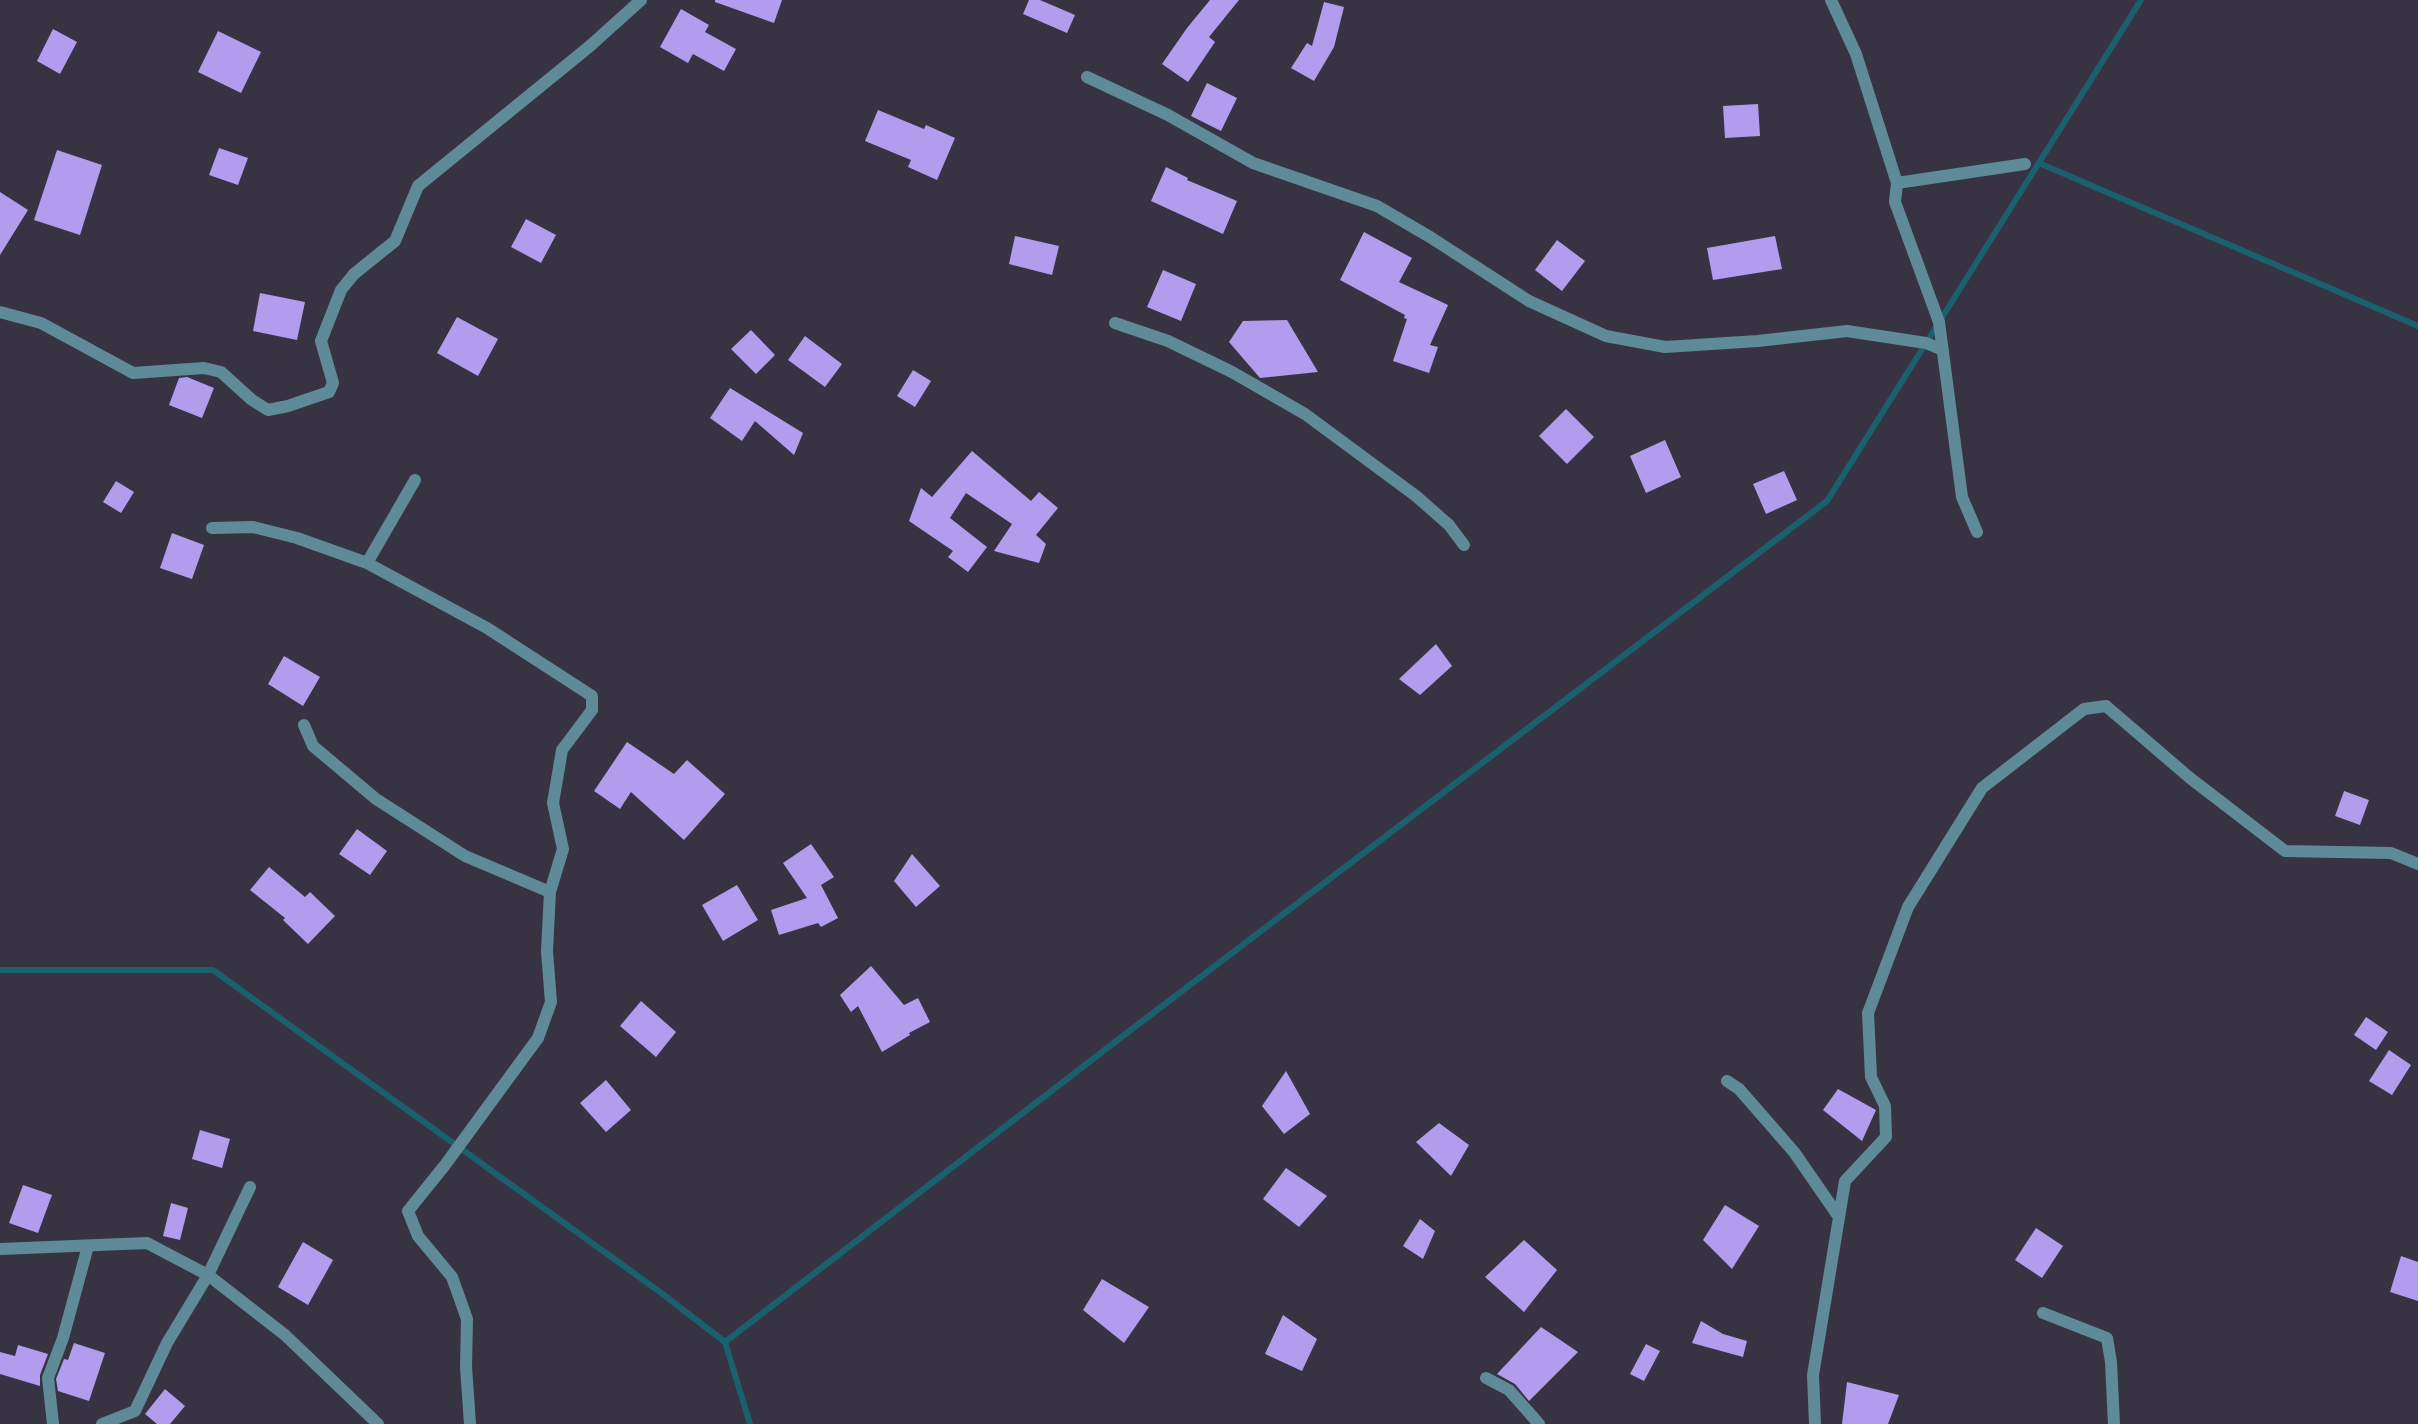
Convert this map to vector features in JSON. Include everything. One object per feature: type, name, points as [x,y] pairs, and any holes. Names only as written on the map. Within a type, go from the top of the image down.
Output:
[{"type":"street","points":[[0,312],[41,322],[133,373],[204,368],[221,372],[252,400],[268,410],[288,406],[329,392],[333,383],[321,341],[341,290],[354,274],[395,241],[418,186],[590,46],[641,0]]},
{"type":"street","points":[[1831,0],[1856,54],[1898,183],[1895,202],[1940,321],[1962,497],[1977,532]]},
{"type":"street","points":[[1087,77],[1168,115],[1253,163],[1377,206],[1430,237],[1529,301],[1606,336],[1665,347],[1758,341],[1847,331],[1926,343],[1943,350]]},
{"type":"street","points":[[1898,183],[2025,164]]},
{"type":"street","points":[[1115,322],[1168,341],[1232,372],[1305,414],[1416,496],[1449,525],[1464,545]]},
{"type":"street","points":[[367,563],[416,480]]},
{"type":"street","points":[[212,528],[253,527],[297,538],[367,563],[487,628],[592,696],[592,710],[562,750],[553,803],[563,849],[550,891],[547,951],[551,1002],[538,1038],[445,1165],[408,1211],[418,1236],[452,1277],[467,1319],[466,1367],[470,1424]]},
{"type":"street","points":[[1815,1424],[1813,1375],[1845,1180],[1886,1137],[1885,1106],[1871,1077],[1868,1013],[1908,908],[1982,788],[2084,709],[2106,706],[2190,778],[2285,851],[2391,853],[2418,864]]},
{"type":"street","points":[[304,725],[313,746],[375,799],[465,856],[550,891]]},
{"type":"street","points":[[1727,1081],[1738,1089],[1794,1152],[1839,1217]]},
{"type":"street","points":[[102,1424],[135,1411],[167,1343],[208,1275],[250,1187]]},
{"type":"street","points":[[0,1249],[147,1243],[208,1275],[285,1335],[378,1424]]},
{"type":"street","points":[[53,1424],[48,1378],[63,1338],[88,1246]]},
{"type":"street","points":[[2043,1312],[2107,1338],[2111,1362],[2114,1424]]},
{"type":"street","points":[[1486,1378],[1509,1390],[1539,1424]]},
{"type":"building","points":[[715,0],[782,0],[774,23],[715,2]]},
{"type":"building","points":[[1029,0],[1040,0],[1075,15],[1067,33],[1023,14]]},
{"type":"building","points":[[1210,0],[1239,0],[1209,37],[1215,42],[1188,82],[1162,64]]},
{"type":"building","points":[[1324,2],[1344,7],[1334,47],[1314,81],[1291,68],[1307,43],[1312,46]]},
{"type":"building","points":[[681,9],[709,25],[705,32],[736,49],[724,71],[693,54],[688,63],[660,47]]},
{"type":"building","points":[[53,29],[77,42],[60,74],[37,61]]},
{"type":"building","points":[[218,31],[261,52],[241,93],[198,72]]},
{"type":"building","points":[[1207,83],[1237,98],[1221,131],[1191,116]]},
{"type":"building","points":[[1758,104],[1760,136],[1725,138],[1723,106]]},
{"type":"building","points":[[878,110],[924,129],[926,125],[955,138],[937,180],[908,167],[911,160],[865,141]]},
{"type":"building","points":[[219,148],[248,158],[238,185],[209,175]]},
{"type":"building","points":[[57,150],[102,165],[80,235],[34,220]]},
{"type":"building","points":[[1166,167],[1188,178],[1187,180],[1237,201],[1223,234],[1151,201]]},
{"type":"building","points":[[0,192],[28,210],[0,255]]},
{"type":"building","points":[[526,219],[556,235],[541,263],[511,247]]},
{"type":"building","points":[[1364,232],[1412,258],[1399,282],[1448,305],[1430,345],[1438,347],[1429,373],[1393,361],[1407,319],[1404,318],[1405,315],[1340,280]]},
{"type":"building","points":[[1015,236],[1059,246],[1052,275],[1009,264]]},
{"type":"building","points":[[1775,236],[1782,269],[1713,280],[1707,248]]},
{"type":"building","points":[[1557,240],[1585,261],[1562,291],[1535,270]]},
{"type":"building","points":[[1163,270],[1196,284],[1181,321],[1147,307]]},
{"type":"building","points":[[260,293],[305,302],[297,340],[253,331]]},
{"type":"building","points":[[457,317],[498,339],[478,376],[437,353]]},
{"type":"building","points":[[1287,320],[1318,372],[1260,378],[1229,342],[1243,321]]},
{"type":"building","points":[[751,330],[775,355],[756,374],[731,349]]},
{"type":"building","points":[[805,336],[842,364],[825,387],[788,360]]},
{"type":"building","points":[[913,370],[931,381],[915,407],[897,396]]},
{"type":"building","points":[[187,377],[214,388],[202,418],[169,405],[179,378]]},
{"type":"building","points":[[730,388],[803,433],[794,455],[755,421],[742,441],[710,418]]},
{"type":"building","points":[[1566,409],[1594,437],[1567,464],[1539,436]]},
{"type":"building","points":[[1665,440],[1681,477],[1646,493],[1630,456]]},
{"type":"building","points":[[972,451],[1031,501],[1039,492],[1058,508],[1036,535],[1046,544],[1039,563],[994,551],[1012,524],[966,493],[950,518],[987,547],[968,572],[948,557],[953,551],[909,521],[921,488],[932,497]]},
{"type":"building","points":[[1784,471],[1797,500],[1766,514],[1753,484]]},
{"type":"building","points":[[116,481],[134,492],[121,513],[103,502]]},
{"type":"building","points":[[172,533],[204,545],[192,579],[160,568]]},
{"type":"building","points":[[1436,644],[1452,666],[1420,695],[1399,679]]},
{"type":"building","points":[[284,656],[320,677],[303,706],[268,684]]},
{"type":"building","points":[[627,742],[674,774],[687,760],[725,794],[684,840],[631,792],[620,809],[594,791]]},
{"type":"building","points":[[2344,791],[2369,800],[2360,825],[2335,816]]},
{"type":"building","points":[[357,829],[387,851],[370,875],[339,854]]},
{"type":"building","points":[[811,844],[834,877],[821,885],[838,918],[821,927],[818,923],[779,935],[771,910],[807,898],[783,863]]},
{"type":"building","points":[[912,854],[940,886],[916,907],[894,881]]},
{"type":"building","points":[[269,867],[305,897],[310,892],[335,916],[308,944],[283,920],[285,918],[250,890]]},
{"type":"building","points":[[737,885],[758,920],[723,941],[702,905]]},
{"type":"building","points":[[871,966],[904,1005],[918,998],[930,1022],[909,1033],[910,1035],[882,1052],[858,1006],[851,1012],[840,995]]},
{"type":"building","points":[[641,1001],[676,1032],[656,1057],[620,1026]]},
{"type":"building","points":[[2366,1017],[2388,1032],[2376,1050],[2354,1035]]},
{"type":"building","points":[[2389,1050],[2411,1065],[2392,1095],[2369,1081]]},
{"type":"building","points":[[1286,1071],[1310,1114],[1284,1134],[1262,1106]]},
{"type":"building","points":[[606,1080],[631,1110],[606,1132],[580,1103]]},
{"type":"building","points":[[1838,1089],[1876,1110],[1862,1141],[1823,1110]]},
{"type":"building","points":[[1439,1123],[1469,1145],[1451,1176],[1416,1142]]},
{"type":"building","points":[[200,1130],[230,1139],[222,1168],[192,1159]]},
{"type":"building","points":[[1286,1168],[1327,1196],[1299,1227],[1263,1199]]},
{"type":"building","points":[[23,1185],[52,1195],[38,1233],[9,1223]]},
{"type":"building","points":[[171,1203],[188,1208],[180,1240],[163,1236]]},
{"type":"building","points":[[1725,1205],[1759,1226],[1732,1269],[1703,1240]]},
{"type":"building","points":[[1420,1219],[1435,1231],[1423,1259],[1403,1246]]},
{"type":"building","points":[[2036,1228],[2063,1246],[2042,1278],[2015,1260]]},
{"type":"building","points":[[1524,1240],[1557,1270],[1524,1312],[1485,1277]]},
{"type":"building","points":[[303,1242],[333,1260],[308,1305],[278,1287]]},
{"type":"building","points":[[2401,1256],[2418,1262],[2418,1301],[2390,1292]]},
{"type":"building","points":[[1102,1279],[1149,1307],[1124,1343],[1083,1310]]},
{"type":"building","points":[[1283,1315],[1317,1339],[1302,1371],[1265,1354]]},
{"type":"building","points":[[1701,1321],[1723,1334],[1747,1341],[1743,1357],[1692,1343]]},
{"type":"building","points":[[1541,1327],[1578,1352],[1529,1401],[1515,1384],[1497,1374]]},
{"type":"building","points":[[74,1343],[105,1353],[89,1401],[58,1391],[56,1379],[64,1359],[68,1360]]},
{"type":"building","points":[[1646,1344],[1660,1351],[1644,1381],[1630,1374]]},
{"type":"building","points":[[18,1345],[48,1354],[40,1375],[40,1386],[0,1374],[0,1352],[15,1356]]},
{"type":"building","points":[[1847,1382],[1899,1395],[1888,1424],[1842,1424]]},
{"type":"building","points":[[165,1389],[185,1406],[170,1424],[157,1424],[145,1414]]},
{"type":"waterway","points":[[750,1424],[725,1342],[1132,1029],[1827,501],[2141,0]]},
{"type":"waterway","points":[[2039,163],[2418,326]]},
{"type":"waterway","points":[[0,970],[213,970],[660,1292],[725,1342]]}]
